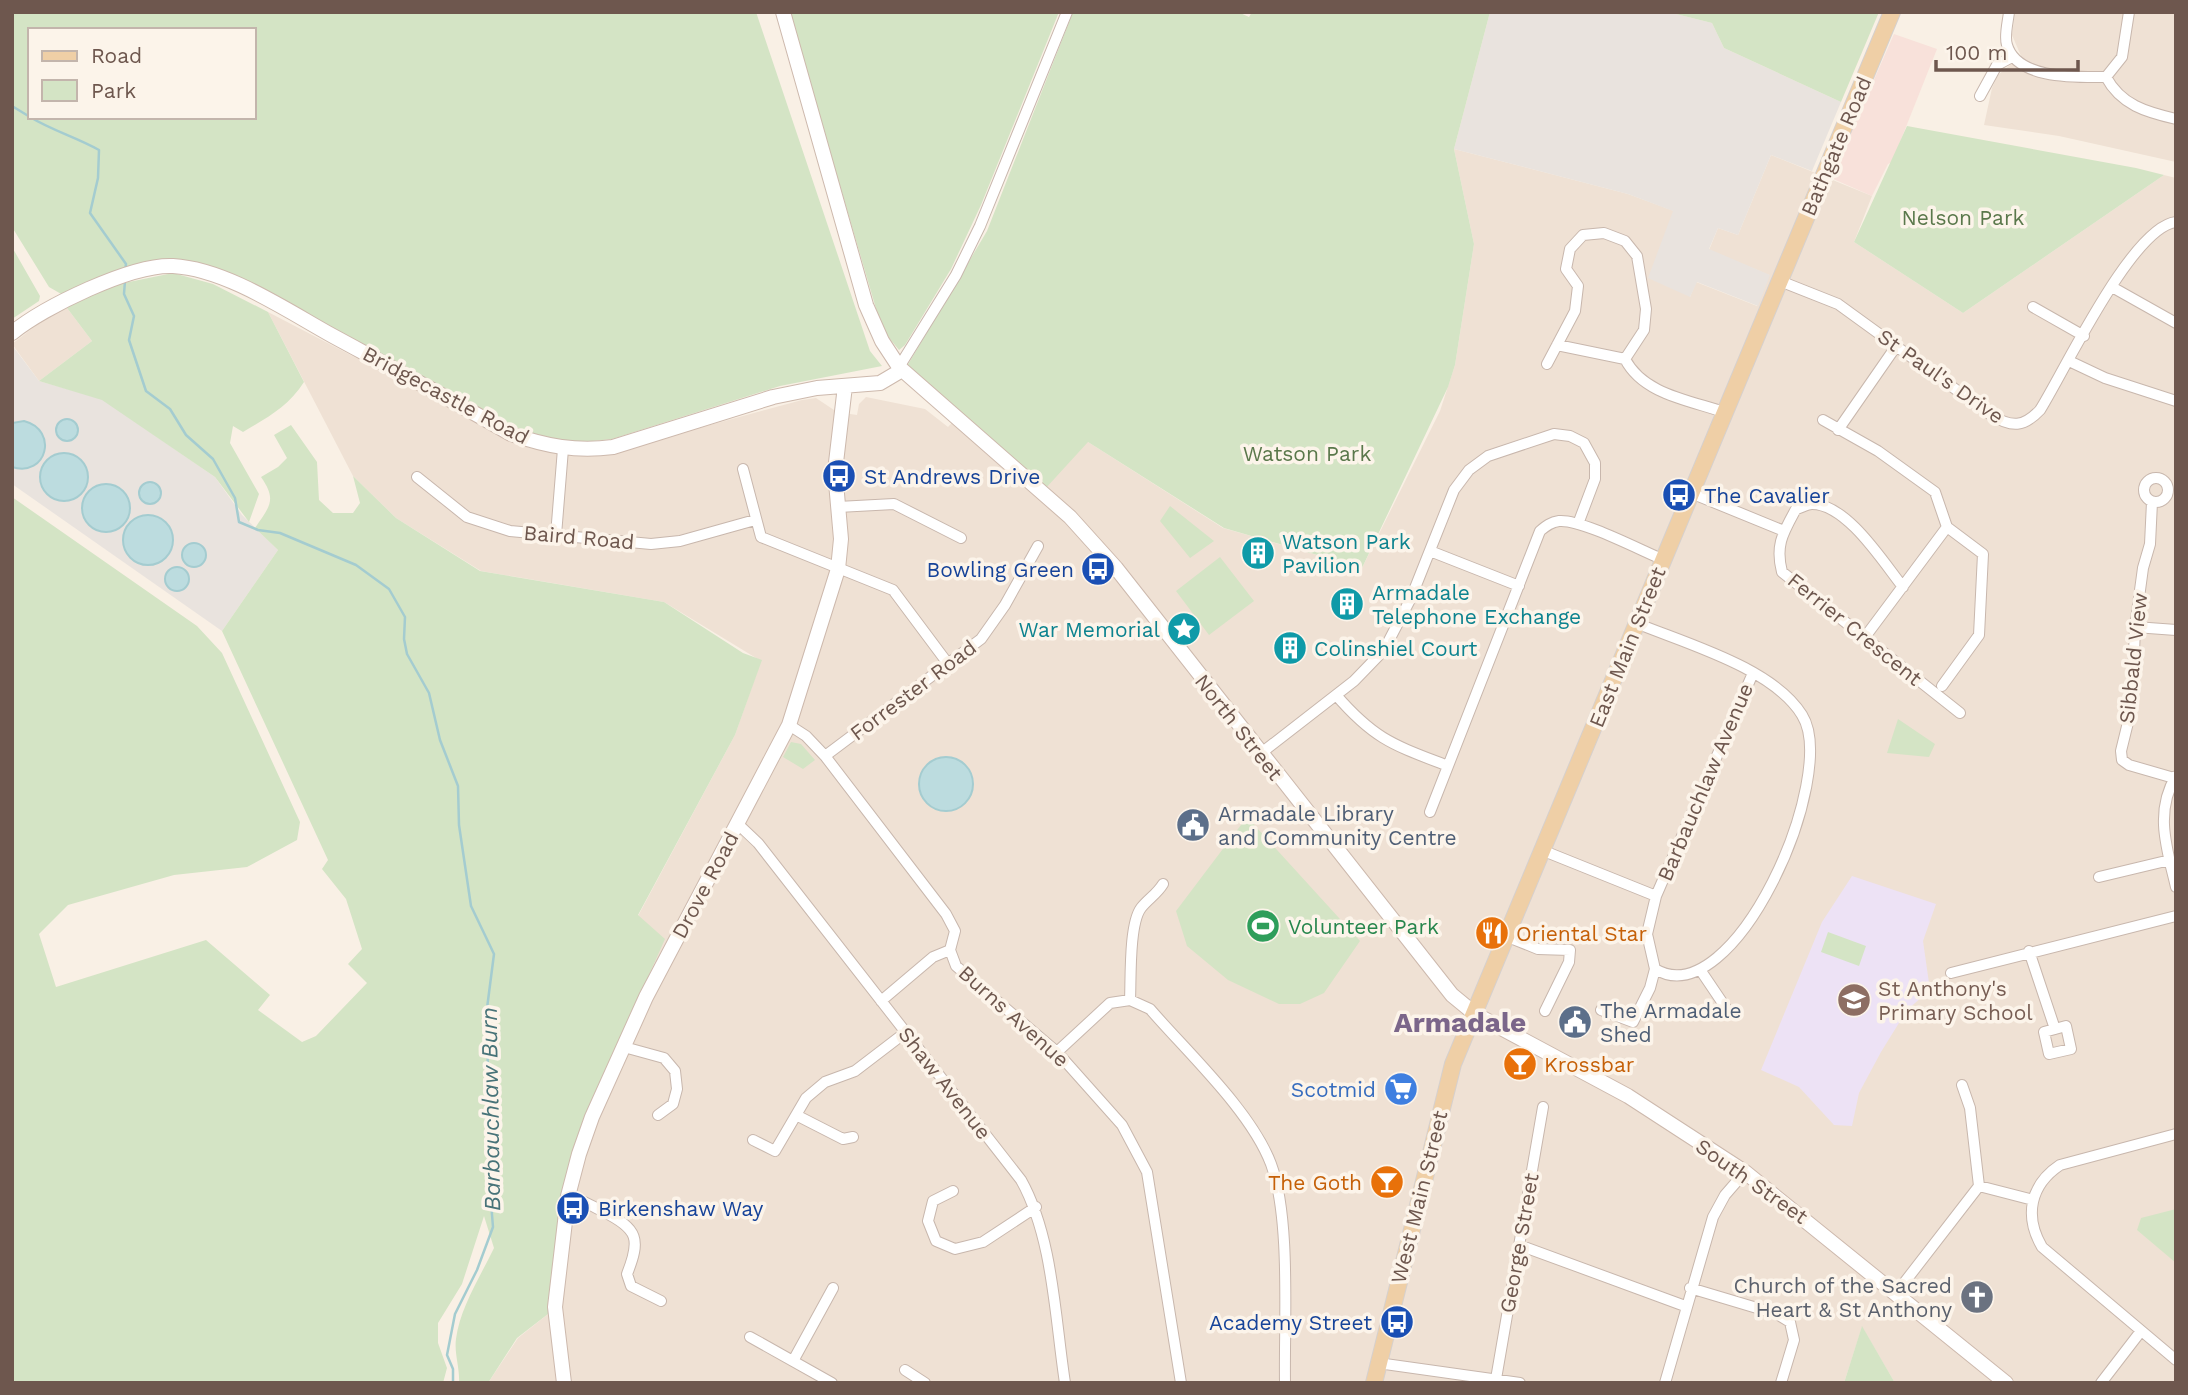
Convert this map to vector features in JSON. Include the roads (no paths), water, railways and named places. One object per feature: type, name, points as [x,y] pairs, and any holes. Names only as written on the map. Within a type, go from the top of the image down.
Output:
[{"type":"main road","name":"Bathgate Road","points":[[1780,281],[1892,12]]},
{"type":"main road","name":"East Main Street","points":[[1475,1014],[1662,559],[1780,281]]},
{"type":"main road","name":"West Main Street","points":[[1374,1383],[1453,1064],[1475,1014]]},
{"type":"street","name":"North Street","points":[[783,12],[866,305],[881,341],[900,368],[1073,520],[1116,568],[1429,968],[1452,995],[1475,1014]]},
{"type":"street","points":[[900,368],[956,275],[980,226],[1067,12]]},
{"type":"street","points":[[2009,12],[2006,43],[2012,57],[2030,69],[2079,76],[2106,76],[2122,57],[2129,12]]},
{"type":"street","points":[[1980,96],[1997,65],[2012,57]]},
{"type":"street","points":[[2106,76],[2114,92],[2130,105],[2176,118]]},
{"type":"street","name":"St Paul's Drive","points":[[1780,281],[1838,304],[1991,415],[2013,425],[2028,422],[2040,410],[2137,247],[2164,223],[2176,222]]},
{"type":"street","points":[[1547,364],[1575,311],[1578,286],[1566,269],[1570,248],[1583,235],[1604,233],[1625,241],[1637,256],[1646,309],[1644,330],[1625,359]]},
{"type":"street","name":"Bridgecastle Road","points":[[12,333],[75,293],[121,278],[170,265],[206,270],[278,306],[511,434],[563,449],[588,451],[613,447],[774,397],[817,388],[880,383],[900,368]]},
{"type":"street","points":[[2112,287],[2176,323]]},
{"type":"street","points":[[2033,307],[2084,336]]},
{"type":"street","points":[[1557,345],[1625,359]]},
{"type":"street","points":[[1838,430],[1897,345]]},
{"type":"street","points":[[1625,359],[1634,376],[1654,388],[1724,412]]},
{"type":"street","points":[[2069,361],[2105,378],[2176,401]]},
{"type":"street","name":"Drove Road","points":[[564,1383],[555,1307],[568,1196],[592,1117],[646,997],[789,725],[838,569],[841,539],[835,471],[845,386]]},
{"type":"street","points":[[1823,420],[1878,451],[1935,492],[1947,527],[1983,554],[1985,567],[1979,635],[1942,686]]},
{"type":"street","points":[[1259,754],[1369,668],[1393,636],[1454,490],[1469,470],[1500,450],[1554,434],[1570,436],[1584,443],[1595,463],[1595,479],[1578,524]]},
{"type":"street","points":[[556,535],[563,449]]},
{"type":"street","points":[[743,469],[761,537],[893,590],[949,665]]},
{"type":"street","name":"Baird Road","points":[[416,477],[467,517],[487,526],[510,531],[651,544],[680,541],[755,520]]},
{"type":"street","points":[[1691,492],[1784,531],[1796,509],[1812,504],[1832,510],[1855,527],[1903,587]]},
{"type":"street","name":"Sibbald View","points":[[2152,502],[2150,544],[2143,568],[2135,627],[2132,706],[2121,751],[2122,760],[2129,765],[2175,777]]},
{"type":"street","points":[[838,507],[894,503],[961,538]]},
{"type":"street","points":[[1430,812],[1540,531],[1561,521],[1578,524],[1662,559]]},
{"type":"street","points":[[1864,637],[1947,527]]},
{"type":"street","name":"Ferrier Crescent","points":[[1784,531],[1777,553],[1782,572],[1960,713]]},
{"type":"street","name":"Forrester Road","points":[[825,756],[981,639],[1005,605],[1038,546]]},
{"type":"street","points":[[1430,551],[1519,586]]},
{"type":"street","points":[[1636,623],[1753,673],[1776,687],[1804,717],[1809,743],[1802,809],[1787,850],[1749,922],[1727,950],[1702,971],[1679,975],[1662,974],[1655,969]]},
{"type":"street","points":[[2135,627],[2176,630]]},
{"type":"street","name":"Barbauchlaw Avenue","points":[[1544,851],[1656,896],[1753,673]]},
{"type":"street","points":[[1336,695],[1362,725],[1377,736],[1448,766]]},
{"type":"street","name":"Burns Avenue","points":[[789,725],[806,736],[825,756],[946,914],[955,931],[950,950],[956,966],[1057,1052],[1122,1125],[1147,1172],[1181,1383]]},
{"type":"street","points":[[2175,777],[2165,800],[2162,824],[2176,887]]},
{"type":"street","name":"Shaw Avenue","points":[[738,824],[758,843],[1021,1180],[1036,1207],[1065,1383]]},
{"type":"street","points":[[2099,877],[2170,860]]},
{"type":"street","points":[[1130,1000],[1135,928],[1140,909],[1163,884]]},
{"type":"street","points":[[1601,1010],[1633,1022],[1650,988],[1655,969],[1647,934],[1656,896]]},
{"type":"street","points":[[1951,972],[2176,916]]},
{"type":"street","points":[[1508,937],[1538,950],[1570,950],[1569,962],[1545,1011]]},
{"type":"street","points":[[881,1001],[933,957],[950,950]]},
{"type":"street","points":[[2029,951],[2055,1029]]},
{"type":"street","points":[[1702,971],[1726,1008]]},
{"type":"street","points":[[1057,1052],[1110,1003],[1130,1000],[1150,1009],[1246,1119],[1271,1164],[1282,1208],[1285,1383]]},
{"type":"street","name":"South Street","points":[[1475,1014],[1628,1096],[1745,1172],[1897,1292],[2006,1383]]},
{"type":"street","points":[[753,1140],[775,1151],[806,1098],[825,1082],[855,1071],[906,1032]]},
{"type":"street","points":[[624,1047],[664,1058],[674,1072],[677,1089],[673,1104],[658,1115]]},
{"type":"street","points":[[1897,1292],[1979,1186],[1970,1108],[1962,1085]]},
{"type":"street","name":"George Street","points":[[1496,1379],[1543,1107]]},
{"type":"street","points":[[796,1115],[844,1139],[853,1137]]},
{"type":"street","points":[[2176,1135],[2060,1165],[2046,1174],[2033,1200],[2031,1222],[2042,1247],[2176,1360]]},
{"type":"street","points":[[1665,1383],[1690,1288],[1714,1215],[1725,1195],[1745,1172]]},
{"type":"street","points":[[1979,1186],[2033,1200]]},
{"type":"street","points":[[953,1191],[933,1201],[928,1221],[936,1241],[955,1249],[983,1241],[1036,1207]]},
{"type":"street","points":[[568,1196],[628,1224],[634,1236],[636,1252],[627,1273],[631,1286],[661,1301]]},
{"type":"street","points":[[1519,1245],[1685,1306]]},
{"type":"street","points":[[793,1361],[833,1288]]},
{"type":"street","points":[[1690,1288],[1776,1314],[1790,1322],[1794,1340],[1781,1383]]},
{"type":"street","points":[[2101,1383],[2141,1331]]},
{"type":"street","points":[[750,1337],[832,1383]]},
{"type":"street","points":[[1378,1363],[1520,1383]]},
{"type":"street","points":[[905,1370],[925,1383]]},
{"type":"water","points":[[67,419],[75,422],[78,430],[75,438],[67,441],[59,438],[56,430],[59,422]]},
{"type":"water","points":[[24,421],[35,426],[45,442],[40,460],[34,466],[24,469],[12,467],[12,423]]},
{"type":"water","points":[[64,453],[81,460],[88,477],[81,494],[64,501],[47,494],[40,477],[47,460]]},
{"type":"water","points":[[150,482],[158,485],[161,493],[158,501],[150,504],[142,501],[139,493],[142,485]]},
{"type":"water","points":[[106,484],[115,485],[123,491],[129,499],[129,517],[123,525],[115,531],[106,532],[97,531],[89,525],[83,517],[82,508],[83,499],[89,491],[97,485]]},
{"type":"water","points":[[148,515],[165,523],[173,540],[165,557],[148,565],[131,557],[123,540],[131,523]]},
{"type":"water","points":[[194,543],[202,547],[206,555],[202,563],[194,567],[186,563],[182,555],[186,547]]},
{"type":"water","points":[[177,567],[188,574],[189,579],[182,590],[177,591],[166,584],[165,579],[172,568]]},
{"type":"water","points":[[946,757],[965,765],[973,784],[965,803],[946,811],[927,803],[919,784],[927,765]]},
{"type":"waterway","name":"Barbauchlaw Burn","points":[[12,106],[28,116]]},
{"type":"waterway","name":"Barbauchlaw Burn","points":[[34,119],[99,150],[98,178],[90,213],[126,264],[125,271]]},
{"type":"waterway","name":"Barbauchlaw Burn","points":[[125,281],[124,294],[134,316],[129,340],[146,391],[170,409],[186,435],[213,459],[235,498],[239,522],[258,530],[280,533],[356,565],[389,589],[405,617],[404,639],[407,654],[429,693],[440,740],[458,786],[459,825],[471,906],[494,954],[486,1016],[490,1121],[488,1166],[493,1227],[477,1270],[455,1314],[447,1355],[453,1369],[453,1383]]},
{"type":"place","name":"St Andrews Drive","points":[[839,476]]},
{"type":"place","name":"The Cavalier","points":[[1679,495]]},
{"type":"place","name":"Watson Park Pavilion","points":[[1258,553]]},
{"type":"place","name":"Bowling Green","points":[[1098,569]]},
{"type":"place","name":"Armadale Telephone Exchange","points":[[1347,604]]},
{"type":"place","name":"War Memorial","points":[[1184,629]]},
{"type":"place","name":"Colinshiel Court","points":[[1290,648]]},
{"type":"place","name":"Armadale Library and Community Centre","points":[[1193,825]]},
{"type":"place","name":"Volunteer Park","points":[[1263,926]]},
{"type":"place","name":"Oriental Star","points":[[1492,933]]},
{"type":"place","name":"St Anthony's Primary School","points":[[1854,1000]]},
{"type":"place","name":"The Armadale Shed","points":[[1575,1022]]},
{"type":"place","name":"Krossbar","points":[[1520,1064]]},
{"type":"place","name":"Scotmid","points":[[1401,1089]]},
{"type":"place","name":"The Goth","points":[[1387,1182]]},
{"type":"place","name":"Birkenshaw Way","points":[[573,1208]]},
{"type":"place","name":"Church of the Sacred Heart & St Anthony","points":[[1977,1297]]},
{"type":"place","name":"Academy Street","points":[[1397,1322]]},
{"type":"district","name":"Armadale","points":[[1460,1022]]},
{"type":"park label","name":"Nelson Park","points":[[1963,217]]},
{"type":"park label","name":"Watson Park","points":[[1307,453]]}]
